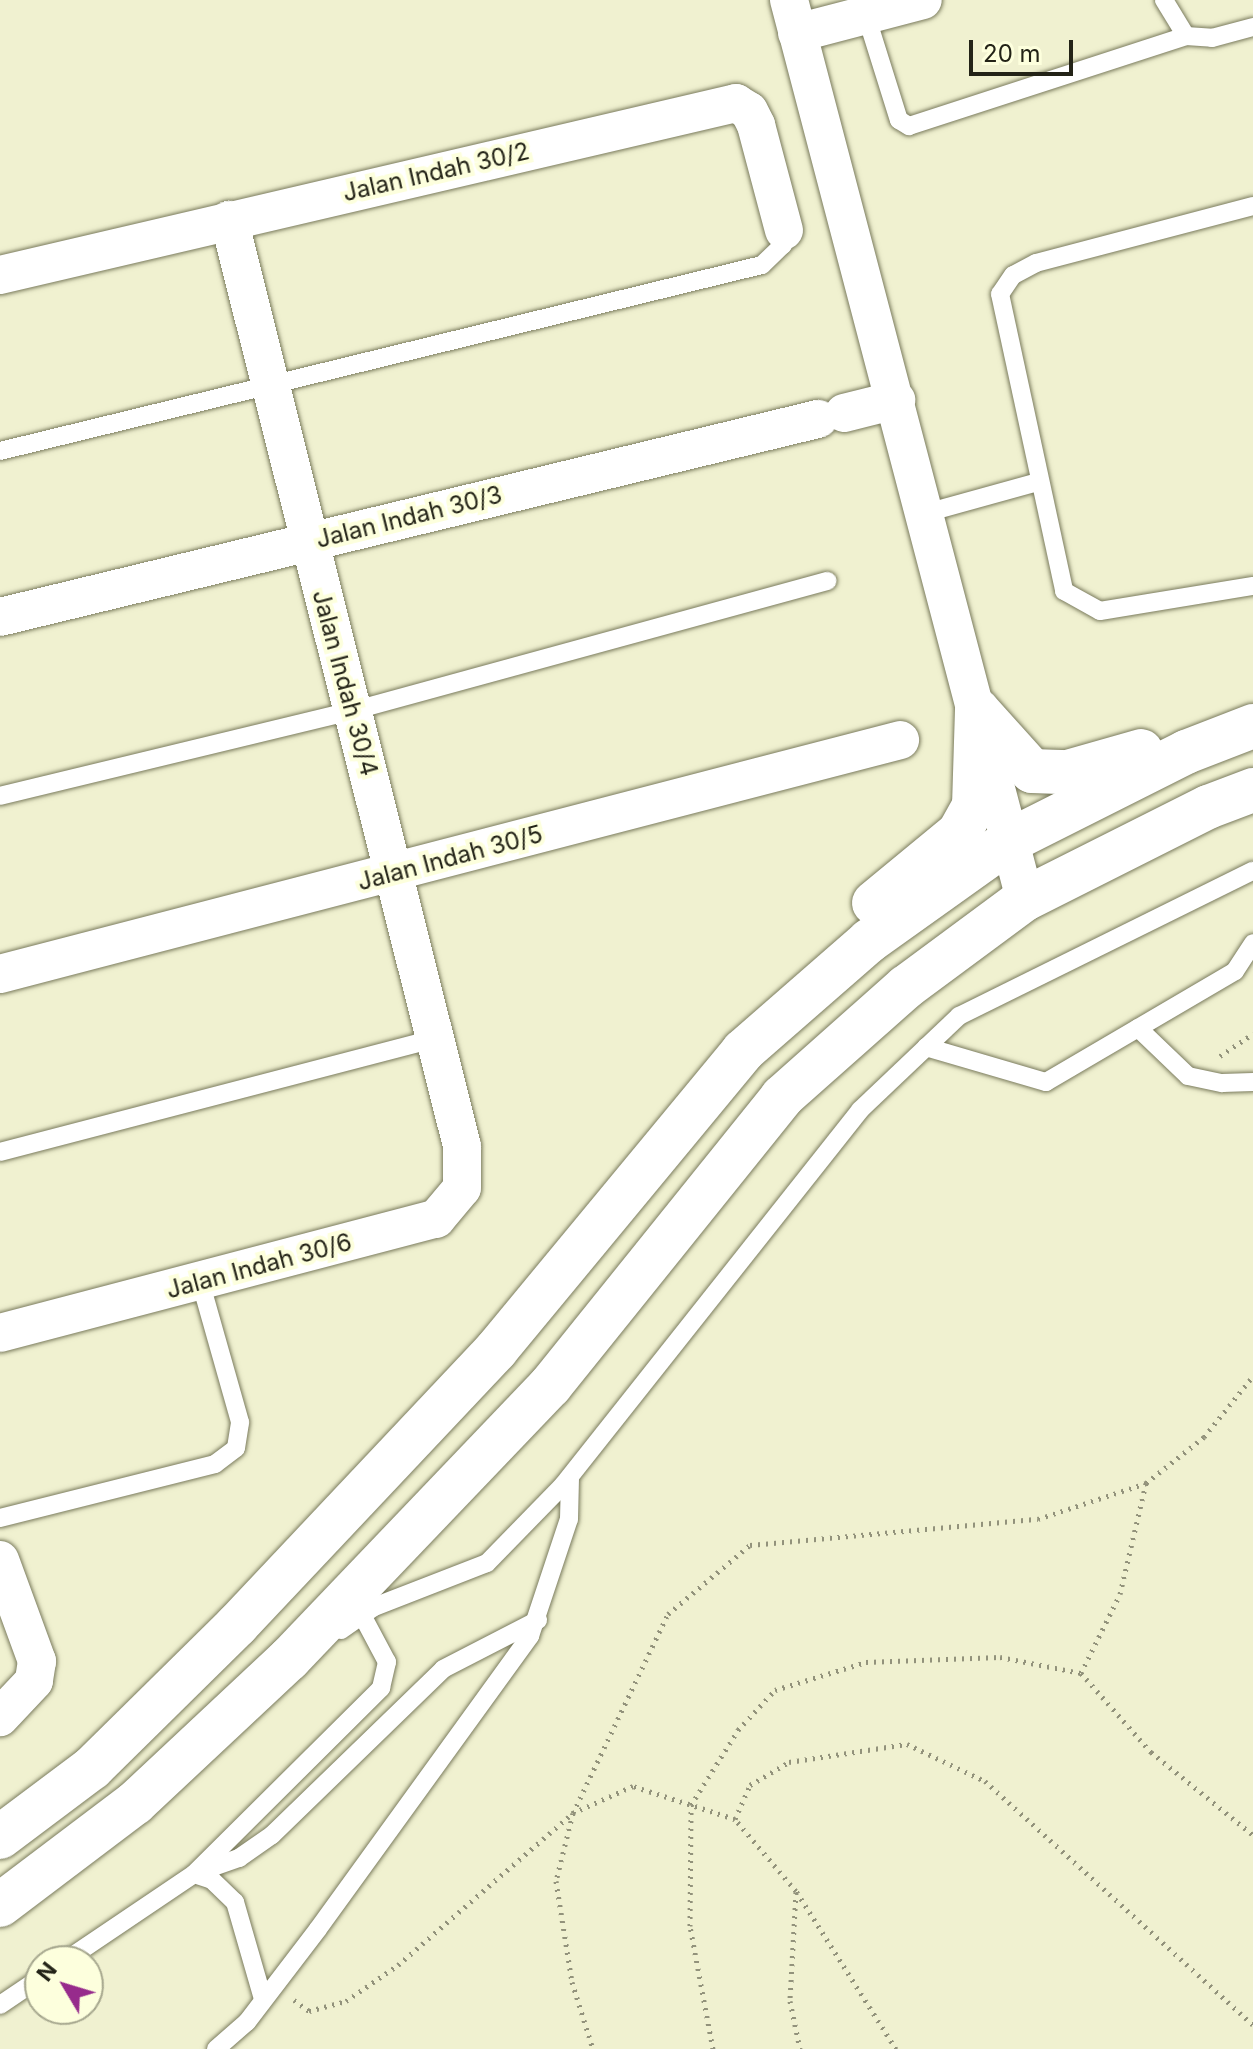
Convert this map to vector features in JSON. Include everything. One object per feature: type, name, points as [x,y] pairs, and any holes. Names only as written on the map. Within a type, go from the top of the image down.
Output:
[{"type":"main road","points":[[977,710],[1032,771],[1068,772],[1253,717]]},
{"type":"main road","points":[[0,1837],[92,1768],[248,1613],[496,1350],[743,1051],[809,960],[959,833],[974,806],[977,710]]},
{"type":"main road","points":[[743,1051],[869,941],[1009,841],[1186,752],[1253,726]]},
{"type":"main road","points":[[0,1905],[135,1803],[256,1690],[550,1386],[782,1097],[906,987],[1025,899],[1208,807],[1253,790]]},
{"type":"street","points":[[923,0],[866,15],[793,17],[926,513],[1025,899]]},
{"type":"street","name":"Jalan Indah 30/2","points":[[0,275],[736,103],[749,111],[756,125],[784,230]]},
{"type":"street","name":"Jalan Indah 30/4","points":[[229,220],[462,1146]]},
{"type":"street","name":"Jalan Indah 30/3","points":[[0,617],[896,400]]},
{"type":"street","name":"Jalan Indah 30/5","points":[[0,974],[900,740]]},
{"type":"street","name":"Jalan Indah 30/6","points":[[0,1333],[436,1219],[462,1188],[462,1146]]},
{"type":"street","points":[[0,1560],[37,1661],[34,1681],[0,1717]]},
{"type":"lane","points":[[1164,0],[1186,36]]},
{"type":"lane","points":[[866,15],[899,120],[909,126],[1186,36],[1212,38],[1253,27]]},
{"type":"lane","points":[[1253,206],[1036,263],[1013,275],[1000,294],[1038,482],[1064,591],[1084,606],[1100,611],[1253,586]]},
{"type":"lane","points":[[0,451],[762,265],[783,245],[784,230]]},
{"type":"lane","points":[[926,513],[1038,482]]},
{"type":"lane","points":[[0,796],[352,711],[828,581]]},
{"type":"lane","points":[[256,1690],[362,1615],[435,1579],[487,1563],[570,1477],[860,1110],[959,1016],[1253,871]]},
{"type":"lane","points":[[926,1047],[1046,1082],[1235,971],[1253,943]]},
{"type":"lane","points":[[1138,1028],[1188,1076],[1222,1083],[1253,1082]]},
{"type":"lane","points":[[0,1152],[435,1039]]},
{"type":"lane","points":[[0,1518],[215,1464],[236,1448],[240,1422],[200,1281]]},
{"type":"lane","points":[[216,2049],[247,2022],[538,1620],[569,1519],[570,1477]]},
{"type":"lane","points":[[89,1945],[194,1874],[381,1688],[387,1662],[362,1615]]},
{"type":"lane","points":[[194,1874],[239,1858],[272,1835],[443,1669],[538,1620]]},
{"type":"lane","points":[[194,1874],[212,1880],[235,1902],[269,1992]]},
{"type":"lane","points":[[0,2005],[24,1989]]},
{"type":"path","points":[[593,2049],[572,1982],[556,1881],[573,1813],[668,1614],[750,1545],[1038,1519],[1146,1483],[1204,1437],[1253,1376]]},
{"type":"path","points":[[1081,1673],[1120,1594],[1146,1483]]},
{"type":"path","points":[[713,2049],[690,1926],[691,1805],[738,1730],[775,1690],[866,1662],[1000,1657],[1081,1673],[1151,1752],[1253,1835]]},
{"type":"path","points":[[735,1819],[750,1785],[789,1762],[907,1744],[985,1781],[1253,2025]]},
{"type":"path","points":[[269,1992],[309,2011],[346,2001],[398,1965],[573,1813],[633,1786],[735,1819],[796,1891],[896,2049]]},
{"type":"path","points":[[796,1891],[790,2001],[800,2049]]}]
